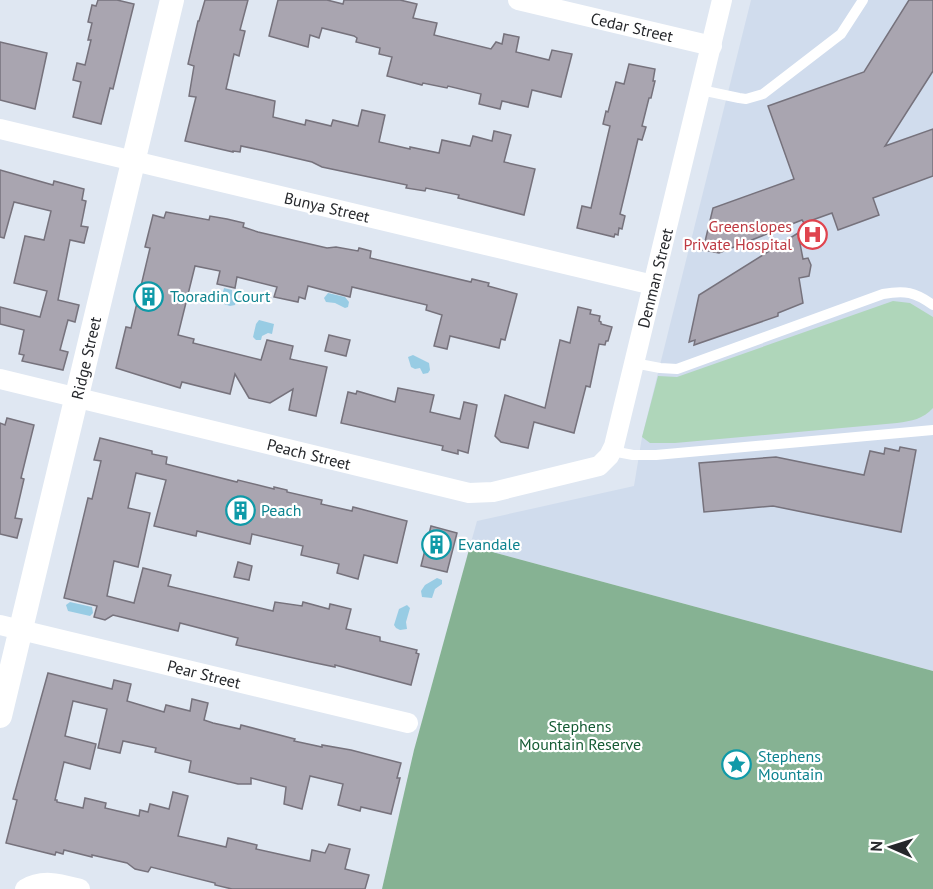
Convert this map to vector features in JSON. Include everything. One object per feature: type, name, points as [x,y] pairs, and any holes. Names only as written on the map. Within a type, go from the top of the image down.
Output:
[{"type":"street","name":"Ridge Street","points":[[0,716],[10,628],[77,397],[172,0]]},
{"type":"street","name":"Cedar Street","points":[[518,0],[712,46]]},
{"type":"street","name":"Denman Street","points":[[612,451],[722,0]]},
{"type":"street","name":"Bunya Street","points":[[0,129],[653,285]]},
{"type":"street","name":"Peach Street","points":[[0,379],[469,493],[493,492],[594,468],[604,462],[612,451]]},
{"type":"street","name":"Pear Street","points":[[10,628],[408,723]]},
{"type":"street","points":[[25,889],[34,884],[48,882],[80,889]]},
{"type":"lane","points":[[701,90],[746,99],[763,94],[841,34],[863,0]]},
{"type":"lane","points":[[634,363],[677,369],[883,294],[902,290],[922,297],[933,305]]},
{"type":"lane","points":[[612,451],[656,455],[932,428]]},
{"type":"shaded area","name":"Greenslopes Private Hospital","points":[[751,0],[933,0],[933,671],[470,546],[477,521],[634,486],[642,437]]},
{"type":"green space","points":[[893,301],[910,303],[933,317],[933,408],[921,417],[897,423],[675,443],[650,443],[642,437],[658,376],[677,377]]},
{"type":"green space","name":"Stephens Mountain Reserve","points":[[470,546],[933,671],[933,889],[382,889],[414,750]]},
{"type":"water","points":[[224,288],[232,290],[232,296],[237,298],[235,305],[230,306],[215,301],[217,293],[223,292]]},
{"type":"water","points":[[328,293],[345,297],[349,302],[348,307],[326,302],[324,298]]},
{"type":"water","points":[[259,320],[274,324],[272,334],[268,333],[262,336],[261,340],[256,340],[253,337]]},
{"type":"water","points":[[413,355],[429,363],[428,373],[423,374],[420,368],[411,367],[408,357]]},
{"type":"water","points":[[437,578],[442,580],[442,584],[435,589],[432,598],[422,597],[421,591],[425,585]]},
{"type":"water","points":[[70,602],[92,607],[93,613],[90,616],[68,611],[66,605]]},
{"type":"water","points":[[407,605],[410,608],[406,622],[407,629],[400,630],[394,625],[399,609]]},
{"type":"building","points":[[98,0],[117,0],[134,4],[113,89],[110,88],[101,124],[73,117],[81,82],[73,80],[77,63],[85,65],[91,40],[88,40],[92,23],[88,22],[92,5],[96,6]]},
{"type":"building","points":[[205,0],[248,0],[240,30],[245,31],[239,56],[234,54],[226,89],[275,101],[273,117],[305,125],[306,120],[331,126],[333,120],[358,126],[362,110],[385,115],[379,142],[410,149],[410,147],[439,153],[442,140],[470,146],[473,136],[492,141],[494,131],[511,135],[504,162],[535,169],[524,215],[458,198],[459,195],[426,188],[425,191],[406,188],[407,185],[322,167],[312,162],[265,151],[241,146],[240,152],[233,152],[185,141],[196,97],[189,96],[194,66],[188,64]]},
{"type":"building","points":[[278,0],[327,0],[343,4],[344,0],[400,0],[417,4],[413,18],[437,23],[434,35],[491,49],[496,42],[502,44],[504,34],[519,37],[516,52],[549,60],[552,50],[572,54],[561,97],[532,90],[528,107],[502,101],[500,109],[479,104],[481,94],[448,86],[447,88],[423,83],[422,85],[387,76],[392,57],[379,54],[380,48],[356,42],[357,38],[354,36],[322,28],[319,38],[310,35],[308,47],[269,36]]},
{"type":"building","points":[[909,0],[933,0],[933,71],[885,146],[933,129],[933,176],[873,198],[879,215],[838,230],[832,213],[804,223],[802,220],[719,253],[703,250],[713,208],[794,179],[768,106],[864,72]]},
{"type":"building","points":[[0,42],[47,53],[35,109],[0,100]]},
{"type":"building","points":[[629,64],[655,69],[653,81],[655,81],[642,126],[646,127],[642,140],[638,139],[620,214],[625,216],[622,229],[619,228],[618,235],[615,234],[614,237],[577,228],[582,206],[591,208],[610,126],[603,124],[606,111],[608,112],[616,82],[624,84]]},
{"type":"building","points":[[0,170],[53,185],[54,181],[84,189],[82,200],[86,201],[81,226],[88,227],[84,243],[70,240],[58,300],[79,305],[75,322],[68,320],[60,350],[68,352],[63,370],[22,361],[24,355],[19,354],[24,330],[0,324],[0,307],[40,317],[47,291],[14,283],[25,236],[44,240],[51,211],[14,202],[4,238],[0,237]]},
{"type":"building","points":[[166,212],[209,220],[210,216],[227,219],[244,223],[243,227],[258,232],[327,248],[336,247],[358,251],[359,248],[371,251],[370,258],[471,282],[472,279],[489,283],[488,286],[517,294],[505,340],[501,339],[499,348],[450,336],[447,349],[434,346],[442,315],[426,310],[427,305],[352,287],[350,297],[308,286],[305,299],[299,297],[298,302],[274,297],[277,287],[237,277],[235,288],[217,284],[220,271],[195,266],[178,335],[194,339],[193,343],[261,360],[267,340],[293,346],[290,359],[327,367],[316,416],[289,410],[293,389],[270,403],[249,398],[235,374],[230,394],[182,382],[180,388],[116,368],[126,327],[131,328],[150,248],[145,247],[153,215],[164,218]]},
{"type":"building","points":[[798,233],[803,259],[808,258],[811,265],[809,276],[799,278],[803,303],[778,313],[778,316],[694,345],[695,340],[689,342],[699,295]]},
{"type":"building","points":[[578,307],[591,310],[590,314],[600,316],[601,324],[612,327],[605,345],[599,344],[590,387],[586,386],[574,433],[534,422],[528,448],[501,442],[495,436],[505,395],[545,408],[560,340],[570,343]]},
{"type":"building","points":[[329,335],[350,340],[346,356],[325,351]]},
{"type":"building","points":[[398,388],[434,395],[430,412],[460,419],[464,402],[477,405],[468,453],[458,450],[458,454],[442,450],[443,446],[341,423],[348,392],[356,394],[357,391],[395,402]]},
{"type":"building","points":[[7,418],[34,425],[21,478],[24,479],[15,518],[22,519],[17,538],[0,534],[0,423],[5,425]]},
{"type":"building","points":[[100,438],[152,451],[152,454],[167,457],[166,464],[237,482],[238,480],[287,490],[287,492],[322,500],[321,504],[352,511],[353,507],[407,521],[397,563],[364,555],[358,579],[337,573],[339,564],[301,555],[303,546],[252,534],[250,544],[197,531],[196,536],[154,526],[166,480],[136,473],[128,508],[150,513],[138,567],[114,561],[107,596],[134,603],[143,568],[171,575],[168,586],[273,611],[275,602],[302,606],[303,602],[329,609],[330,604],[351,609],[346,629],[380,637],[380,641],[417,650],[416,653],[419,654],[411,685],[335,665],[335,667],[236,645],[238,638],[180,623],[178,631],[113,615],[105,620],[94,617],[97,606],[64,598],[88,498],[92,499],[101,461],[94,460]]},
{"type":"building","points":[[900,447],[916,450],[901,532],[773,506],[704,512],[699,463],[776,457],[864,475],[870,451],[884,454],[885,448],[899,451]]},
{"type":"building","name":"Evandale","points":[[431,526],[457,533],[447,572],[421,566]]},
{"type":"building","points":[[238,562],[252,566],[249,580],[234,577]]},
{"type":"building","points":[[48,673],[112,689],[114,680],[131,684],[127,701],[164,712],[166,705],[190,711],[192,699],[208,703],[204,720],[213,723],[240,729],[241,725],[295,739],[294,741],[351,750],[401,763],[397,778],[400,778],[391,814],[361,807],[360,811],[338,805],[343,784],[310,776],[302,809],[284,804],[286,787],[251,778],[251,784],[238,784],[189,772],[191,761],[155,752],[156,748],[123,741],[120,753],[98,748],[107,709],[73,701],[65,736],[96,744],[90,769],[64,762],[55,800],[57,802],[83,808],[85,798],[106,803],[105,808],[139,816],[140,810],[148,812],[150,804],[169,809],[173,792],[188,796],[178,836],[226,847],[228,838],[257,845],[256,849],[310,861],[312,850],[325,853],[329,844],[350,849],[345,869],[369,875],[365,889],[232,889],[151,867],[148,872],[135,869],[127,863],[92,855],[92,857],[64,850],[63,854],[56,852],[55,855],[6,843],[17,800],[13,799]]},
{"type":"place","name":"Greenslopes Private Hospital","points":[[813,235]]},
{"type":"place","name":"Tooradin Court","points":[[149,296]]},
{"type":"place","name":"Peach","points":[[240,510]]},
{"type":"place","name":"Evandale","points":[[437,544]]},
{"type":"place","name":"Stephens Mountain","points":[[737,765]]}]
